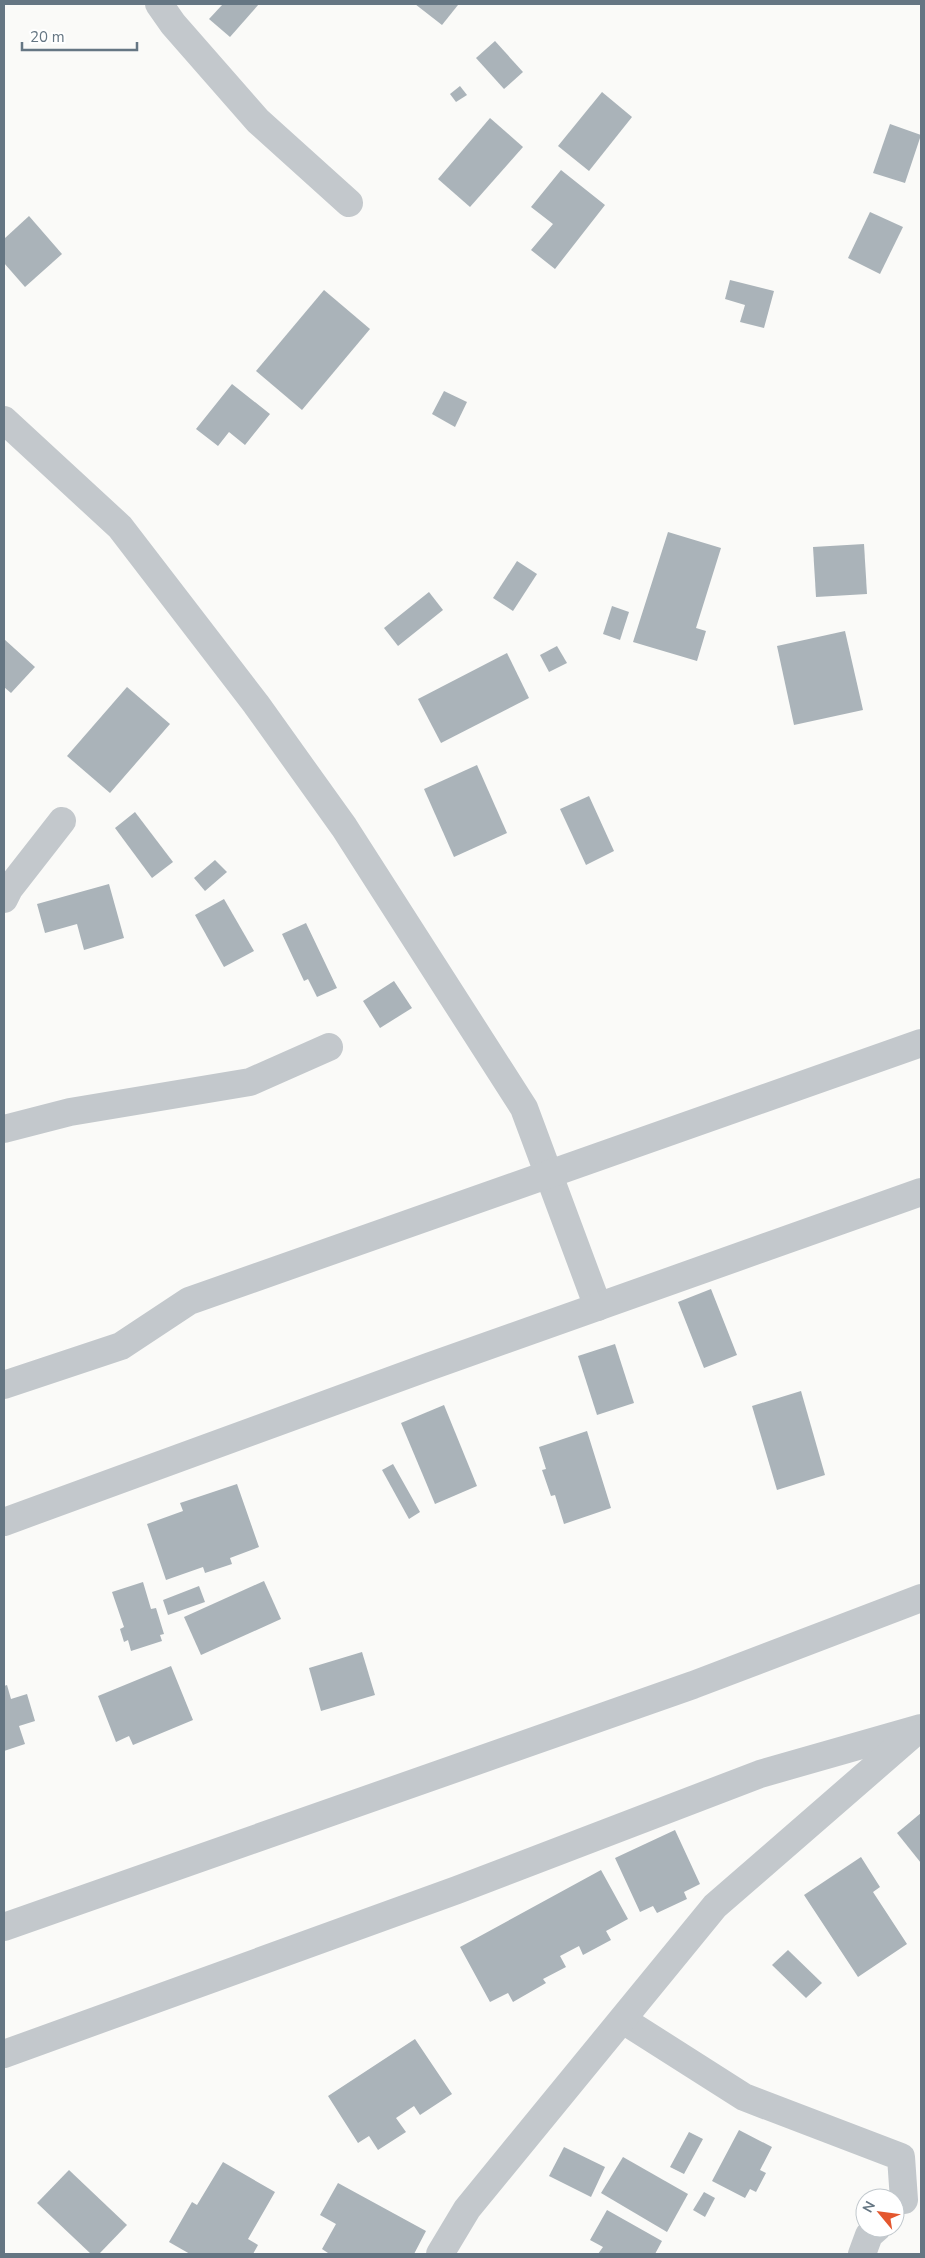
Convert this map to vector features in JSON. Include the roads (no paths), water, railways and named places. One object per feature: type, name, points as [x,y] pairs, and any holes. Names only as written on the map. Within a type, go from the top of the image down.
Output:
[{"type":"street","points":[[159,4],[173,24],[258,121],[349,204]]},
{"type":"street","points":[[4,420],[120,527],[256,704],[344,827],[524,1108],[598,1307]]},
{"type":"street","points":[[4,899],[9,889],[62,821]]},
{"type":"street","points":[[4,1385],[121,1346],[189,1301],[921,1043]]},
{"type":"street","points":[[4,1129],[70,1112],[250,1082],[329,1047]]},
{"type":"street","points":[[4,1522],[921,1192]]},
{"type":"street","points":[[4,1927],[693,1686],[921,1598]]},
{"type":"street","points":[[440,2254],[467,2209],[715,1906],[920,1728]]},
{"type":"street","points":[[4,2054],[457,1890],[760,1774],[920,1728]]},
{"type":"street","points":[[623,2020],[744,2097],[901,2157],[907,2203]]},
{"type":"street","points":[[862,2254],[868,2238]]}]
